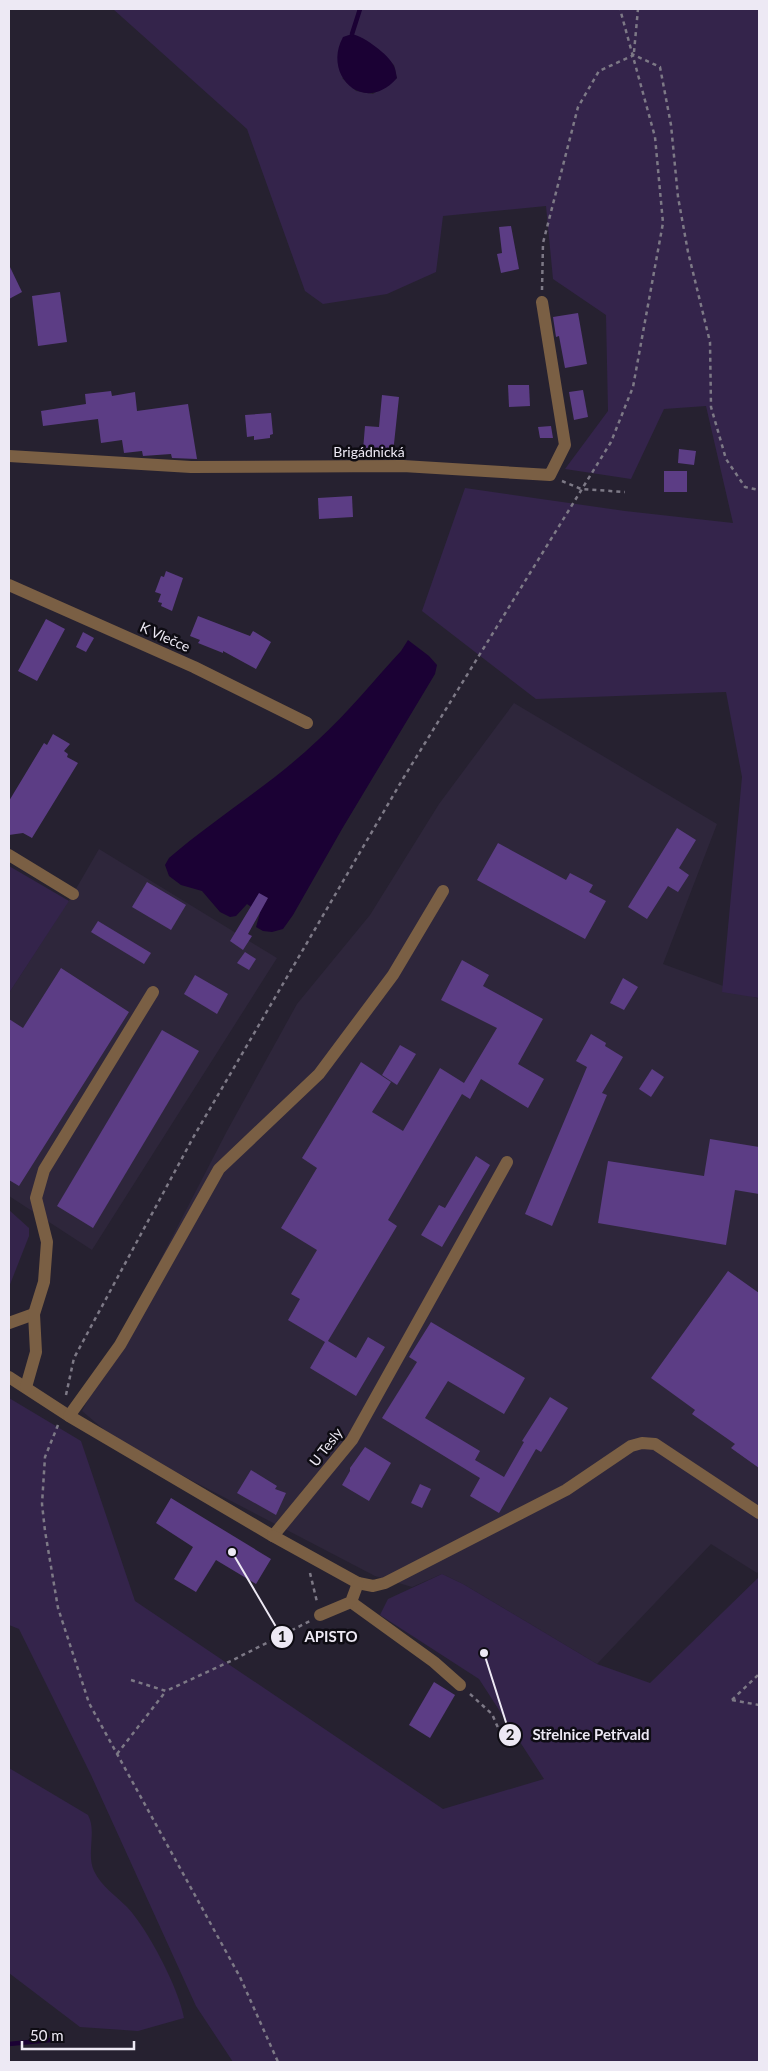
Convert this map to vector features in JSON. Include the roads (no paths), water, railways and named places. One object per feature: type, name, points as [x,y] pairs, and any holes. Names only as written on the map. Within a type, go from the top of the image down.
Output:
[{"type":"street","name":"Brigádnická","points":[[9,456],[191,467],[403,466],[550,475],[565,446],[542,302]]},
{"type":"street","name":"K Vlečce","points":[[9,584],[194,666],[307,723]]},
{"type":"street","points":[[9,855],[73,894]]},
{"type":"street","points":[[66,1414],[120,1345],[219,1169],[319,1074],[393,974],[443,891]]},
{"type":"street","points":[[26,1387],[36,1352],[34,1314],[45,1274],[47,1242],[36,1198],[44,1170],[153,992]]},
{"type":"street","name":"U Tesly","points":[[273,1536],[352,1440],[507,1162]]},
{"type":"street","points":[[9,1323],[34,1314]]},
{"type":"street","points":[[9,1377],[66,1414],[273,1536],[358,1583],[373,1586],[385,1583],[566,1490],[614,1456],[631,1446],[642,1443],[655,1444],[759,1513]]},
{"type":"street","points":[[320,1615],[351,1602],[358,1583]]},
{"type":"street","points":[[351,1602],[434,1662],[460,1685]]},
{"type":"waterway","points":[[352,34],[360,9]]},
{"type":"waterway","points":[[9,2044],[50,2040]]},
{"type":"place","name":"APISTO","points":[[232,1552]]},
{"type":"place","name":"Střelnice Petřvald","points":[[484,1653]]}]
